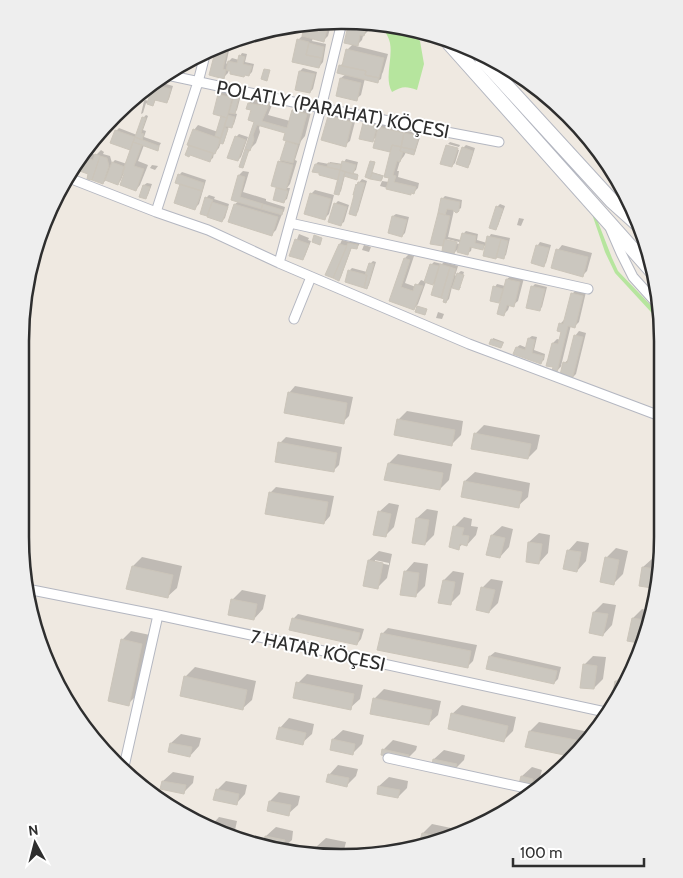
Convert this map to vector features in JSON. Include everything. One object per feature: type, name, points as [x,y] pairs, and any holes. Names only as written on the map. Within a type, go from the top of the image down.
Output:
[{"type":"main road","points":[[456,51],[644,261]]},
{"type":"main road","points":[[488,65],[612,201],[627,214]]},
{"type":"street","points":[[279,263],[341,29]]},
{"type":"street","points":[[156,212],[203,61]]},
{"type":"street","name":"POLATLY (PARAHAT) KÖÇESI","points":[[175,77],[321,108],[499,142]]},
{"type":"street","points":[[74,180],[208,230],[311,277],[469,344],[654,414]]},
{"type":"street","points":[[606,218],[620,254],[633,277],[651,297]]},
{"type":"street","points":[[290,223],[588,289]]},
{"type":"street","points":[[294,319],[311,277]]},
{"type":"street","name":"7 HATAR KÖÇESI","points":[[33,589],[601,711]]},
{"type":"street","points":[[125,763],[158,615]]},
{"type":"street","points":[[388,758],[527,788]]},
{"type":"green space","points":[[385,32],[417,38],[420,41],[424,64],[417,90],[404,87],[392,92],[389,81],[391,49]]},
{"type":"green space","points":[[594,213],[618,271],[653,307],[653,315],[615,273],[605,252],[592,214]]},
{"type":"building","points":[[327,29],[324,42],[302,36],[303,31]]},
{"type":"building","points":[[347,29],[365,29],[364,36],[360,35],[358,46],[344,43]]},
{"type":"building","points":[[297,39],[309,42],[306,55],[322,58],[319,68],[292,62]]},
{"type":"building","points":[[309,43],[324,47],[322,58],[306,55]]},
{"type":"building","points":[[346,49],[384,58],[379,78],[365,75],[366,71],[342,66]]},
{"type":"building","points":[[227,51],[223,69],[226,70],[224,79],[209,75],[214,56]]},
{"type":"building","points":[[239,55],[245,57],[243,64],[252,66],[249,76],[245,75],[244,77],[230,74],[230,71],[226,70],[228,61],[237,63]]},
{"type":"building","points":[[339,65],[366,71],[365,75],[379,78],[378,83],[337,73]]},
{"type":"building","points":[[264,69],[270,70],[267,81],[261,79]]},
{"type":"building","points":[[299,71],[315,74],[310,93],[295,90]]},
{"type":"building","points":[[340,78],[361,83],[357,101],[336,96]]},
{"type":"building","points":[[161,86],[171,89],[167,103],[155,100],[153,106],[147,104],[151,95]]},
{"type":"building","points":[[218,94],[232,98],[227,118],[213,114]]},
{"type":"building","points":[[234,96],[239,97],[235,114],[229,113]]},
{"type":"building","points":[[263,102],[269,103],[262,121],[287,128],[292,110],[307,114],[299,144],[283,140],[285,133],[257,125],[250,151],[245,149],[254,122],[248,120],[251,110],[246,109],[248,103],[263,105]]},
{"type":"building","points":[[228,115],[235,117],[232,128],[224,126]]},
{"type":"building","points":[[221,116],[227,118],[221,138],[215,136]]},
{"type":"building","points":[[328,116],[352,122],[346,147],[321,140]]},
{"type":"building","points":[[142,117],[146,118],[141,133],[144,134],[142,140],[135,137]]},
{"type":"building","points":[[363,123],[377,126],[373,142],[359,139]]},
{"type":"building","points":[[224,127],[228,129],[223,144],[219,143]]},
{"type":"building","points":[[378,127],[404,133],[401,147],[392,145],[390,152],[373,148]]},
{"type":"building","points":[[193,129],[221,139],[215,154],[187,145]]},
{"type":"building","points":[[115,130],[135,137],[130,150],[110,143]]},
{"type":"building","points":[[404,133],[419,136],[415,150],[401,147]]},
{"type":"building","points":[[235,136],[246,140],[238,161],[227,158]]},
{"type":"building","points":[[135,137],[159,146],[158,151],[133,142]]},
{"type":"building","points":[[286,141],[298,145],[293,163],[280,160]]},
{"type":"building","points":[[133,142],[142,145],[134,166],[144,169],[136,191],[120,185],[124,174],[122,173]]},
{"type":"building","points":[[189,145],[213,153],[210,162],[185,155]]},
{"type":"building","points":[[392,145],[401,147],[400,151],[403,152],[400,162],[397,161],[393,175],[396,176],[394,182],[416,187],[414,194],[411,193],[411,195],[386,189],[389,178],[384,177]]},
{"type":"building","points":[[446,145],[458,148],[452,167],[440,164]]},
{"type":"building","points":[[401,147],[415,150],[414,155],[400,151]]},
{"type":"building","points":[[462,147],[473,151],[468,168],[456,164]]},
{"type":"building","points":[[245,149],[249,150],[243,168],[239,167]]},
{"type":"building","points":[[95,154],[100,156],[92,180],[87,179],[88,174],[79,171],[88,158],[93,160]]},
{"type":"building","points":[[100,156],[107,158],[109,166],[103,184],[92,180]]},
{"type":"building","points":[[278,161],[293,165],[286,190],[271,186]]},
{"type":"building","points":[[342,161],[356,165],[353,174],[340,170]]},
{"type":"building","points":[[370,161],[375,162],[370,179],[365,177]]},
{"type":"building","points":[[112,162],[125,167],[118,185],[105,180]]},
{"type":"building","points":[[328,163],[342,165],[340,170],[327,167]]},
{"type":"building","points":[[315,164],[340,170],[338,180],[312,172]]},
{"type":"building","points":[[340,170],[345,172],[339,195],[334,194]]},
{"type":"building","points":[[345,172],[358,175],[357,180],[344,176]]},
{"type":"building","points":[[372,173],[383,176],[381,181],[370,179]]},
{"type":"building","points":[[178,174],[204,183],[202,191],[175,183]]},
{"type":"building","points":[[238,175],[245,177],[240,197],[263,204],[261,209],[231,200]]},
{"type":"building","points":[[358,182],[365,183],[356,216],[349,214]]},
{"type":"building","points":[[180,184],[202,191],[195,210],[174,203]]},
{"type":"building","points":[[143,185],[150,187],[146,199],[139,197]]},
{"type":"building","points":[[276,188],[288,191],[284,203],[273,200]]},
{"type":"building","points":[[310,193],[331,199],[325,220],[304,214]]},
{"type":"building","points":[[205,197],[213,200],[207,216],[200,214]]},
{"type":"building","points":[[441,198],[460,202],[459,211],[456,213],[453,210],[447,209],[445,215],[438,213]]},
{"type":"building","points":[[212,202],[228,207],[222,222],[207,217]]},
{"type":"building","points":[[334,203],[347,207],[341,226],[328,222]]},
{"type":"building","points":[[234,204],[278,217],[272,236],[228,222]]},
{"type":"building","points":[[263,204],[283,210],[282,215],[261,209]]},
{"type":"building","points":[[496,206],[503,209],[496,230],[489,228]]},
{"type":"building","points":[[438,213],[450,216],[443,246],[430,244]]},
{"type":"building","points":[[392,216],[407,220],[402,237],[388,233]]},
{"type":"building","points":[[462,233],[476,236],[475,243],[484,245],[483,250],[470,247],[468,255],[457,252]]},
{"type":"building","points":[[314,235],[322,238],[320,245],[312,242]]},
{"type":"building","points":[[487,236],[501,239],[496,259],[483,256]]},
{"type":"building","points":[[295,239],[309,244],[303,260],[289,256]]},
{"type":"building","points":[[444,239],[457,242],[454,254],[442,251]]},
{"type":"building","points":[[501,239],[508,241],[504,259],[496,257]]},
{"type":"building","points":[[348,243],[358,245],[357,249],[351,248],[339,281],[333,278]]},
{"type":"building","points":[[339,244],[347,246],[333,278],[325,275]]},
{"type":"building","points":[[536,245],[549,248],[544,267],[531,263]]},
{"type":"building","points":[[556,249],[588,257],[583,277],[551,268]]},
{"type":"building","points":[[404,258],[410,260],[401,287],[413,291],[415,284],[423,286],[414,310],[389,301]]},
{"type":"building","points":[[369,263],[374,264],[367,289],[364,288],[367,275],[365,275]]},
{"type":"building","points":[[430,264],[439,266],[433,285],[424,282]]},
{"type":"building","points":[[440,264],[450,267],[441,298],[431,295]]},
{"type":"building","points":[[450,267],[456,269],[446,303],[441,298]]},
{"type":"building","points":[[348,270],[367,275],[364,288],[345,282]]},
{"type":"building","points":[[457,273],[464,275],[459,290],[452,288]]},
{"type":"building","points":[[506,279],[520,282],[514,307],[507,305],[504,316],[497,314]]},
{"type":"building","points":[[493,286],[503,289],[499,303],[490,301]]},
{"type":"building","points":[[531,286],[545,289],[540,311],[526,308]]},
{"type":"building","points":[[571,293],[583,296],[575,328],[568,326],[557,372],[552,371],[553,367],[546,366],[552,343],[558,344],[561,332],[557,331],[559,323],[563,324]]},
{"type":"building","points":[[417,306],[427,309],[425,315],[415,312]]},
{"type":"building","points":[[574,335],[583,337],[572,380],[560,375],[563,362],[567,363]]},
{"type":"building","points":[[528,338],[535,340],[532,353],[544,356],[541,364],[513,354],[516,347],[525,350]]},
{"type":"building","points":[[491,339],[503,343],[501,348],[489,344]]},
{"type":"building","points":[[288,392],[347,403],[344,424],[284,413]]},
{"type":"building","points":[[397,419],[455,430],[452,446],[394,435]]},
{"type":"building","points":[[474,433],[531,444],[528,459],[471,449]]},
{"type":"building","points":[[278,442],[337,453],[334,472],[275,462]]},
{"type":"building","points":[[388,463],[443,473],[440,490],[384,480]]},
{"type":"building","points":[[464,481],[522,492],[519,508],[461,497]]},
{"type":"building","points":[[269,492],[328,502],[324,524],[265,514]]},
{"type":"building","points":[[378,511],[391,514],[386,537],[373,535]]},
{"type":"building","points":[[416,518],[429,520],[425,545],[412,543]]},
{"type":"building","points":[[453,526],[464,528],[462,535],[469,536],[467,546],[460,544],[459,550],[449,547]]},
{"type":"building","points":[[491,535],[505,538],[500,558],[486,555]]},
{"type":"building","points":[[528,542],[542,544],[539,564],[526,562]]},
{"type":"building","points":[[567,550],[581,552],[577,572],[563,569]]},
{"type":"building","points":[[605,557],[619,560],[614,585],[600,582]]},
{"type":"building","points":[[368,560],[383,563],[378,589],[363,586]]},
{"type":"building","points":[[132,566],[173,575],[168,598],[126,589]]},
{"type":"building","points":[[642,567],[653,569],[650,588],[639,586]]},
{"type":"building","points":[[404,571],[419,573],[416,597],[400,595]]},
{"type":"building","points":[[443,580],[455,582],[451,605],[438,603]]},
{"type":"building","points":[[481,587],[495,590],[489,613],[476,610]]},
{"type":"building","points":[[231,599],[257,604],[254,620],[228,615]]},
{"type":"building","points":[[593,612],[608,614],[603,636],[589,633]]},
{"type":"building","points":[[292,618],[360,633],[357,645],[289,630]]},
{"type":"building","points":[[632,618],[643,620],[636,642],[627,641]]},
{"type":"building","points":[[381,633],[471,651],[468,668],[377,650]]},
{"type":"building","points":[[121,639],[142,644],[129,706],[108,701]]},
{"type":"building","points":[[489,656],[557,671],[554,684],[486,669]]},
{"type":"building","points":[[583,664],[597,666],[594,689],[580,688]]},
{"type":"building","points":[[184,676],[247,690],[243,710],[180,696]]},
{"type":"building","points":[[615,681],[618,681],[613,691]]},
{"type":"building","points":[[296,682],[354,694],[351,710],[293,698]]},
{"type":"building","points":[[373,698],[432,710],[429,725],[370,714]]},
{"type":"building","points":[[451,713],[508,726],[504,742],[448,729]]},
{"type":"building","points":[[279,727],[306,733],[303,745],[276,739]]},
{"type":"building","points":[[529,731],[579,740],[566,755],[525,747]]},
{"type":"building","points":[[332,739],[355,744],[353,755],[330,750]]},
{"type":"building","points":[[170,743],[192,747],[190,757],[168,752]]},
{"type":"building","points":[[382,749],[409,755],[407,761],[381,755]]},
{"type":"building","points":[[433,759],[457,764],[455,770],[432,765]]},
{"type":"building","points":[[328,774],[349,778],[347,787],[326,782]]},
{"type":"building","points":[[521,776],[533,779],[530,787],[519,784]]},
{"type":"building","points":[[162,781],[186,785],[184,794],[160,789]]},
{"type":"building","points":[[378,786],[400,790],[398,798],[377,794]]},
{"type":"building","points":[[216,789],[239,794],[237,805],[213,800]]},
{"type":"building","points":[[269,801],[291,805],[289,816],[267,811]]},
{"type":"building","points":[[422,833],[434,835],[422,839],[420,839]]},
{"type":"building","points":[[265,836],[285,840],[284,844],[264,840]]}]
